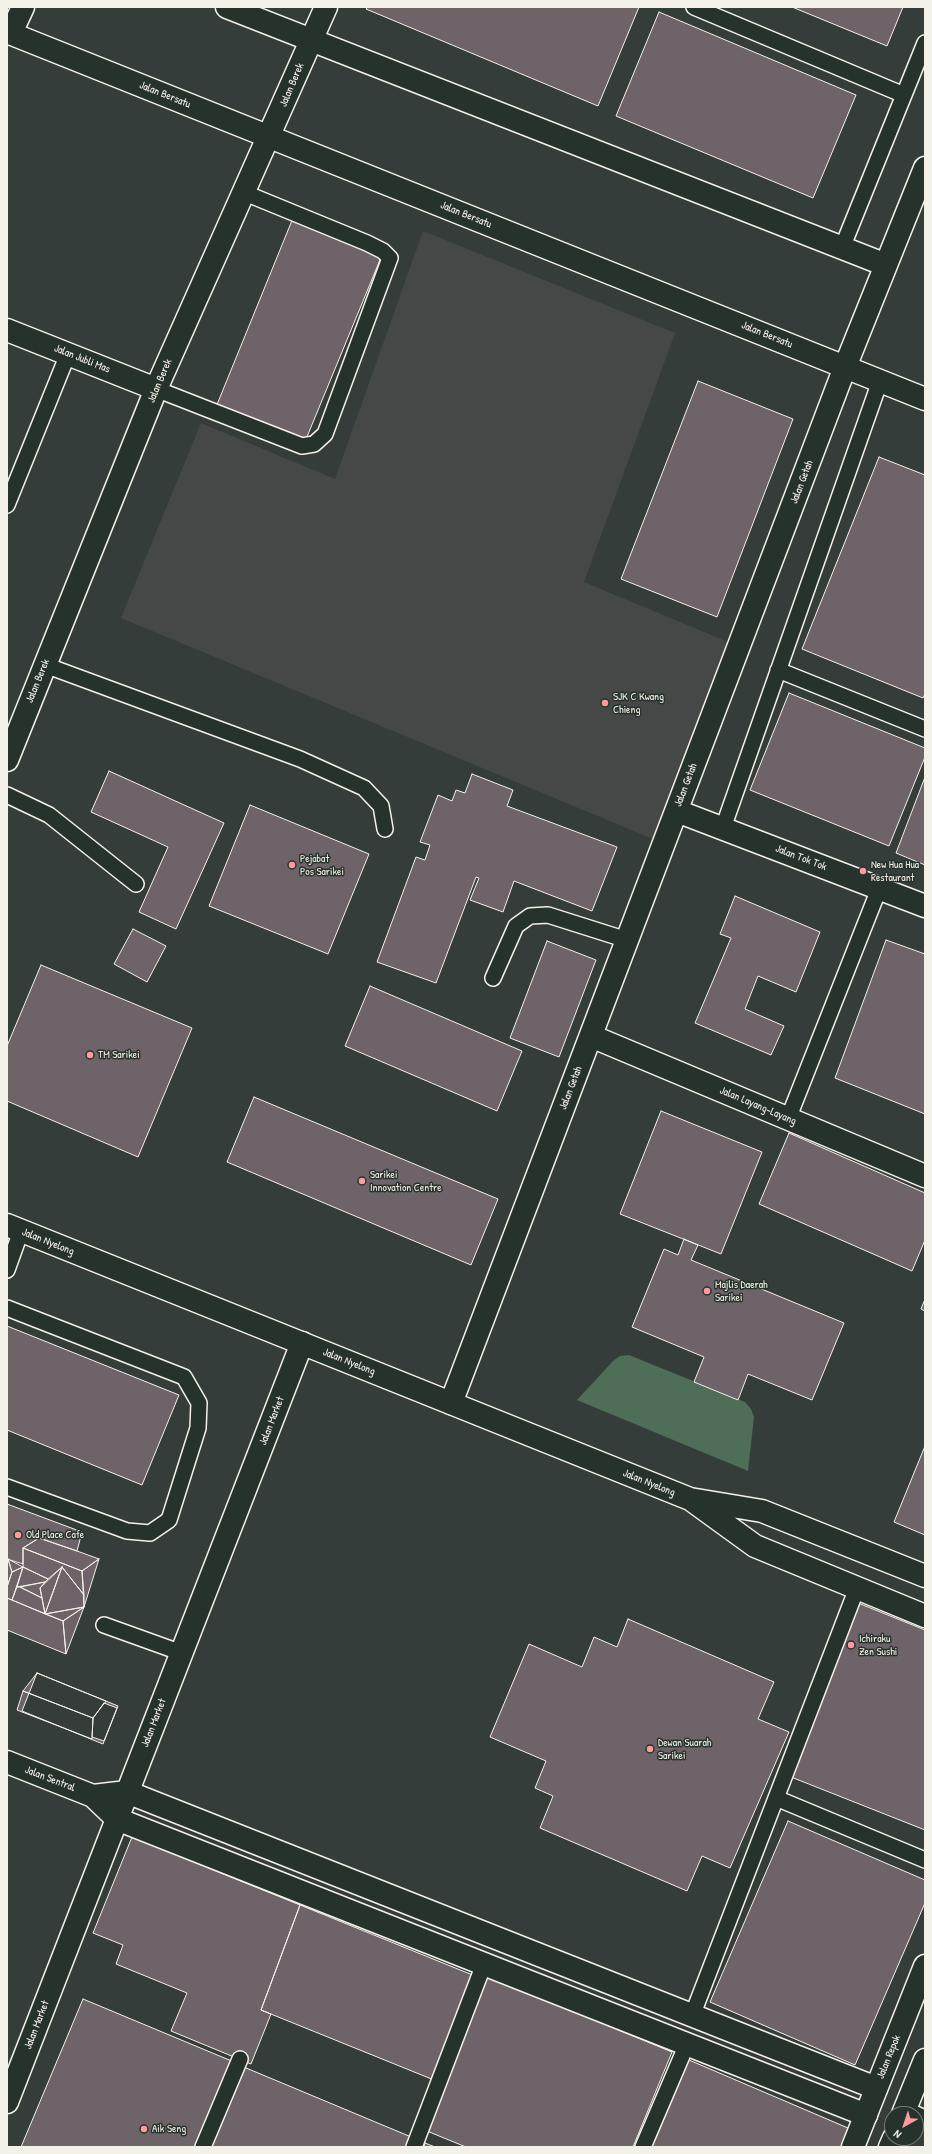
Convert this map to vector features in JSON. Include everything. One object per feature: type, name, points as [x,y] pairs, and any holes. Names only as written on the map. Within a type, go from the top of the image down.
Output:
[{"type":"street","points":[[9,32],[23,7]]},
{"type":"street","points":[[227,7],[886,266]]},
{"type":"street","name":"Jalan Berek","points":[[7,760],[11,738],[45,665],[156,389],[270,137],[326,7]]},
{"type":"street","name":"Jalan Bersatu","points":[[9,32],[925,399]]},
{"type":"street","name":"Jalan Getah","points":[[451,1403],[845,367],[925,168]]},
{"type":"street","name":"Jalan Jubli Mas","points":[[7,330],[156,389]]},
{"type":"street","name":"Jalan Tok Tok","points":[[677,811],[925,906]]},
{"type":"street","name":"Jalan Layang-Layang","points":[[591,1036],[925,1176]]},
{"type":"street","name":"Jalan Nyelong","points":[[14,1228],[690,1499],[762,1511],[925,1576]]},
{"type":"street","name":"Jalan Market","points":[[7,2102],[302,1343]]},
{"type":"street","name":"Jalan Nyelong","points":[[690,1499],[755,1546],[925,1616]]},
{"type":"street","name":"Jalan Sentral","points":[[7,1762],[93,1796],[117,1819]]},
{"type":"street","points":[[127,1792],[876,2088]]},
{"type":"street","name":"Jalan Sentral","points":[[93,1796],[127,1792]]},
{"type":"street","points":[[117,1819],[306,1900],[484,1964],[866,2115]]},
{"type":"street","name":"Jalan Repok","points":[[853,2147],[925,1966]]},
{"type":"street","points":[[912,2106],[925,2060]]},
{"type":"lane","points":[[694,7],[904,95]]},
{"type":"lane","points":[[842,248],[925,43]]},
{"type":"lane","points":[[156,389],[302,446],[314,444],[325,434],[390,258],[383,251],[367,243],[245,192]]},
{"type":"lane","points":[[7,505],[68,354]]},
{"type":"lane","points":[[723,828],[880,381]]},
{"type":"lane","points":[[45,665],[300,760],[364,788],[381,806],[386,829]]},
{"type":"lane","points":[[778,670],[925,730]]},
{"type":"lane","points":[[7,795],[49,815],[136,884]]},
{"type":"lane","points":[[788,1119],[879,889]]},
{"type":"lane","points":[[493,978],[516,926],[530,916],[548,915],[627,940]]},
{"type":"lane","points":[[7,1270],[14,1228]]},
{"type":"lane","points":[[7,1308],[184,1377],[199,1403],[198,1428],[169,1520],[150,1532],[127,1531],[7,1487]]},
{"type":"lane","points":[[692,2016],[857,1588]]},
{"type":"lane","points":[[104,1625],[182,1653]]},
{"type":"lane","points":[[776,1798],[925,1860]]},
{"type":"lane","points":[[414,2147],[484,1964]]},
{"type":"lane","points":[[643,2147],[687,2044]]},
{"type":"lane","points":[[203,2147],[240,2059]]},
{"type":"shaded area","points":[[423,231],[675,333],[584,582],[733,644],[653,839],[121,618],[201,423],[335,479]]},
{"type":"green space","points":[[629,1355],[745,1402],[751,1409],[754,1417],[748,1471],[577,1400],[613,1361],[620,1356]]},
{"type":"building","points":[[368,7],[639,7],[598,106],[366,9]]},
{"type":"building","points":[[792,7],[903,7],[887,46]]},
{"type":"building","points":[[659,12],[856,95],[813,198],[616,116]]},
{"type":"building","points":[[293,218],[382,255],[304,444],[216,407]]},
{"type":"building","points":[[698,381],[793,419],[717,617],[621,579]]},
{"type":"building","points":[[879,457],[925,475],[925,694],[923,698],[802,649]]},
{"type":"building","points":[[789,693],[925,748],[925,757],[889,846],[750,790]]},
{"type":"building","points":[[109,771],[224,823],[176,929],[139,912],[168,847],[91,812]]},
{"type":"building","points":[[472,774],[513,790],[507,806],[617,847],[592,911],[514,881],[503,912],[470,900],[479,878],[476,877],[436,983],[377,962],[416,857],[425,860],[430,845],[420,842],[438,795],[452,801],[456,790],[465,793]]},
{"type":"building","points":[[925,777],[925,865],[896,853]]},
{"type":"building","points":[[250,805],[369,854],[328,954],[209,906]]},
{"type":"building","points":[[735,896],[820,932],[796,992],[758,976],[745,1009],[784,1026],[771,1055],[695,1023],[731,938],[720,934]]},
{"type":"building","points":[[133,929],[166,946],[147,982],[114,964]]},
{"type":"building","points":[[886,940],[925,954],[925,1114],[835,1078]]},
{"type":"building","points":[[547,941],[596,960],[559,1057],[510,1038]]},
{"type":"building","points":[[41,965],[192,1028],[138,1157],[7,1101],[7,1046]]},
{"type":"building","points":[[370,986],[522,1051],[497,1111],[345,1046]]},
{"type":"building","name":"Sarikei Innovation Centre","points":[[254,1097],[498,1199],[471,1265],[227,1162]]},
{"type":"building","points":[[661,1111],[762,1152],[721,1254],[620,1214]]},
{"type":"building","points":[[789,1133],[925,1193],[925,1240],[912,1271],[759,1204]]},
{"type":"building","name":"Majlis Daerah Sarikei","points":[[684,1239],[698,1245],[691,1260],[844,1323],[812,1400],[748,1374],[738,1400],[694,1382],[704,1357],[632,1327],[664,1249],[678,1255]]},
{"type":"building","points":[[925,1299],[925,1311],[921,1309]]},
{"type":"building","points":[[7,1326],[179,1395],[142,1485],[7,1430]]},
{"type":"building","points":[[925,1446],[925,1535],[894,1522]]},
{"type":"building","points":[[7,1504],[82,1532],[77,1551],[39,1538],[23,1548],[23,1564],[7,1559]]},
{"type":"building","points":[[39,1538],[99,1559],[82,1571],[23,1548]]},
{"type":"building","points":[[23,1548],[82,1571],[84,1595],[62,1567],[48,1579],[23,1567]]},
{"type":"building","points":[[8,1559],[12,1572],[7,1587],[7,1563]]},
{"type":"building","points":[[8,1559],[23,1567],[12,1572]]},
{"type":"building","points":[[99,1559],[84,1607],[82,1571]]},
{"type":"building","points":[[23,1567],[12,1600],[7,1598],[7,1587],[12,1572]]},
{"type":"building","points":[[23,1567],[48,1579],[45,1582],[17,1587]]},
{"type":"building","points":[[62,1567],[84,1595],[84,1607],[45,1614]]},
{"type":"building","points":[[62,1567],[45,1614],[40,1588]]},
{"type":"building","points":[[45,1582],[40,1588],[42,1598],[20,1587]]},
{"type":"building","points":[[17,1587],[20,1587],[42,1598],[45,1614],[12,1600]]},
{"type":"building","points":[[7,1598],[63,1621],[66,1654],[7,1630]]},
{"type":"building","points":[[858,1603],[925,1630],[925,1830],[791,1777]]},
{"type":"building","points":[[84,1607],[63,1621],[45,1614]]},
{"type":"building","points":[[84,1607],[66,1654],[63,1621]]},
{"type":"building","name":"Dewan Suarah Sarikei","points":[[628,1619],[774,1682],[758,1719],[789,1732],[730,1868],[702,1856],[687,1891],[540,1828],[553,1796],[535,1788],[546,1761],[490,1737],[529,1644],[582,1667],[594,1637],[617,1647]]},
{"type":"building","points":[[37,1673],[118,1706],[103,1744],[22,1711]]},
{"type":"building","points":[[37,1673],[106,1701],[93,1718],[23,1691]]},
{"type":"building","points":[[23,1691],[93,1718],[92,1739],[17,1710]]},
{"type":"building","points":[[104,1703],[117,1708],[104,1741],[92,1737],[93,1718]]},
{"type":"building","points":[[788,1821],[925,1880],[925,1903],[855,2065],[710,2002]]},
{"type":"building","points":[[132,1837],[300,1905],[261,2010],[271,2014],[251,2064],[171,2031],[187,1993],[116,1964],[123,1945],[93,1933]]},
{"type":"building","points":[[300,1905],[475,1976],[434,2080],[261,2010]]},
{"type":"building","points":[[485,1975],[672,2052],[633,2147],[466,2147],[422,2129]]},
{"type":"building","points":[[83,1999],[234,2062],[199,2147],[21,2147]]},
{"type":"building","points":[[689,2060],[855,2131],[849,2147],[652,2147]]},
{"type":"building","points":[[239,2065],[416,2139],[413,2147],[205,2147]]},
{"type":"building","points":[[425,2143],[435,2147],[424,2147]]},
{"type":"place","name":"SJK C Kwang Chieng","points":[[605,703]]},
{"type":"place","name":"Pejabat Pos Sarikei","points":[[292,865]]},
{"type":"place","name":"New Hua Hua Restaurant","points":[[863,871]]},
{"type":"place","name":"TM Sarikei","points":[[90,1055]]},
{"type":"place","name":"Sarikei Innovation Centre","points":[[362,1181]]},
{"type":"place","name":"Majlis Daerah Sarikei","points":[[707,1291]]},
{"type":"place","name":"Old Place Cafe","points":[[18,1535]]},
{"type":"place","name":"Ichiraku Zen Sushi","points":[[851,1645]]},
{"type":"place","name":"Dewan Suarah Sarikei","points":[[650,1749]]},
{"type":"place","name":"Aik Seng","points":[[144,2129]]}]
